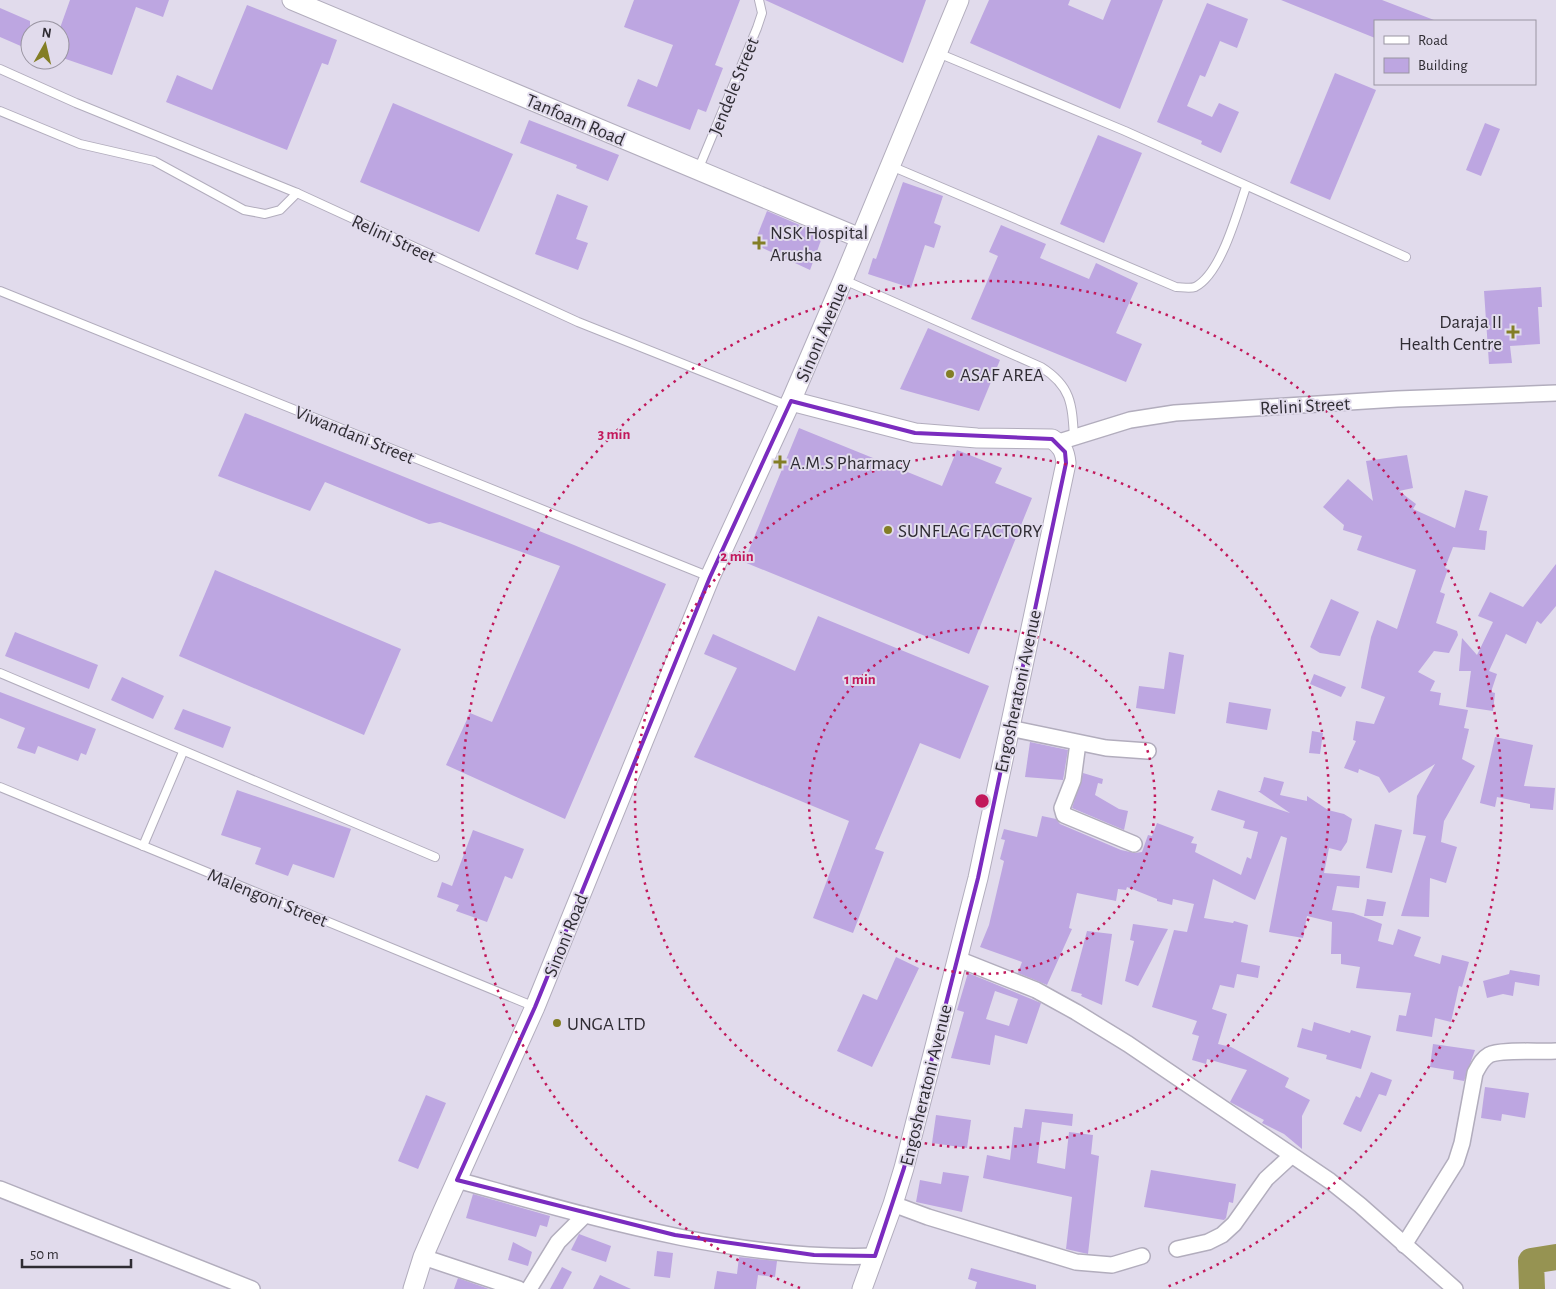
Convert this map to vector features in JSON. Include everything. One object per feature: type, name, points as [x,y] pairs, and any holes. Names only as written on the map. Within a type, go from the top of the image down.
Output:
[{"type":"street","name":"Tanfoam Road","points":[[292,0],[860,238]]},
{"type":"street","name":"Sinoni Avenue","points":[[710,577],[790,403],[959,0]]},
{"type":"street","name":"Relini Street","points":[[1066,440],[1130,420],[1175,413],[1388,400],[1556,393]]},
{"type":"street","points":[[790,403],[915,433],[976,438],[1066,440]]},
{"type":"street","name":"Engosheratoni Avenue","points":[[862,1289],[893,1204],[958,959],[993,815],[1009,728],[1066,463],[1066,440]]},
{"type":"street","name":"Sinoni Road","points":[[413,1289],[423,1257],[535,1007],[710,577]]},
{"type":"street","points":[[1009,728],[1078,743],[1148,751]]},
{"type":"street","points":[[1078,743],[1073,780],[1062,808],[1064,815],[1134,844]]},
{"type":"street","points":[[958,959],[1024,985],[1076,1012],[1145,1056],[1360,1205],[1455,1289]]},
{"type":"street","points":[[1404,1245],[1456,1162],[1462,1143],[1475,1073],[1480,1063],[1490,1055],[1502,1051],[1538,1053],[1556,1050]]},
{"type":"street","points":[[1177,1249],[1208,1242],[1222,1235],[1234,1224],[1266,1179],[1291,1156]]},
{"type":"street","points":[[457,1180],[585,1215],[674,1235],[774,1251],[841,1257],[874,1256]]},
{"type":"street","points":[[0,1189],[252,1289]]},
{"type":"street","points":[[893,1204],[928,1217],[1076,1262],[1112,1265],[1142,1256]]},
{"type":"street","points":[[529,1289],[558,1242],[585,1215]]},
{"type":"street","points":[[423,1257],[519,1289]]},
{"type":"lane","name":"Jendele Street","points":[[698,170],[757,28],[762,13],[759,0]]},
{"type":"lane","points":[[937,52],[1126,131],[1246,187],[1406,257]]},
{"type":"lane","name":"Relini Street","points":[[0,69],[76,103],[296,194],[578,322],[790,403]]},
{"type":"lane","points":[[0,111],[80,144],[154,161],[244,210],[266,214],[280,210],[296,194]]},
{"type":"lane","points":[[890,166],[1176,287],[1193,288],[1204,281],[1218,259],[1246,187]]},
{"type":"lane","points":[[843,280],[1041,367],[1056,377],[1063,384],[1072,404],[1066,440]]},
{"type":"lane","name":"Viwandani Street","points":[[0,291],[710,577]]},
{"type":"lane","points":[[0,674],[435,858]]},
{"type":"lane","points":[[142,846],[183,752]]},
{"type":"lane","name":"Malengoni Street","points":[[0,787],[535,1007]]},
{"type":"highlighted area","points":[[791,401],[915,433],[1052,439],[1065,452],[1066,463],[978,878],[904,1168],[875,1256],[814,1255],[675,1235],[457,1180],[535,1007],[710,577]]},
{"type":"building","points":[[70,0],[169,0],[163,17],[136,7],[112,75],[70,60],[70,20],[63,20]]},
{"type":"building","points":[[634,0],[740,0],[715,65],[723,68],[706,112],[698,109],[690,130],[627,106],[638,79],[657,87],[673,45],[624,27]]},
{"type":"building","points":[[765,0],[926,0],[903,63]]},
{"type":"building","points":[[989,0],[1070,0],[1068,5],[1103,20],[1111,0],[1163,0],[1120,109],[970,43]]},
{"type":"building","points":[[1281,0],[1382,0],[1434,20],[1374,20],[1374,38]]},
{"type":"building","points":[[1207,3],[1248,19],[1237,48],[1220,41],[1205,77],[1200,75],[1187,106],[1212,117],[1219,103],[1239,112],[1221,153],[1201,144],[1202,141],[1157,122]]},
{"type":"building","points":[[247,5],[337,40],[328,65],[322,63],[287,150],[166,102],[177,75],[212,90]]},
{"type":"building","points":[[0,8],[28,20],[20,20],[20,46],[0,37]]},
{"type":"building","points":[[1335,73],[1376,90],[1330,200],[1290,183]]},
{"type":"building","points":[[393,103],[513,154],[479,232],[360,182]]},
{"type":"building","points":[[529,120],[619,155],[608,181],[576,168],[577,165],[520,143]]},
{"type":"building","points":[[1485,123],[1500,129],[1481,176],[1466,170]]},
{"type":"building","points":[[1098,135],[1142,153],[1104,243],[1060,224]]},
{"type":"building","points":[[903,182],[943,196],[934,223],[941,226],[934,248],[925,245],[911,288],[868,274],[873,258],[876,259]]},
{"type":"building","points":[[557,194],[588,206],[576,239],[588,243],[578,270],[535,254]]},
{"type":"building","points":[[767,211],[823,235],[810,270],[754,244]]},
{"type":"building","points":[[1001,225],[1046,244],[1040,258],[1089,279],[1096,263],[1138,283],[1116,333],[1142,344],[1126,382],[971,319],[998,256],[989,252]]},
{"type":"building","name":"Daraja II Health Centre","points":[[1541,287],[1542,307],[1538,307],[1540,344],[1510,346],[1512,363],[1489,364],[1484,291]]},
{"type":"building","name":"ASAF AREA","points":[[928,328],[1000,360],[979,411],[900,389]]},
{"type":"building","points":[[245,413],[574,545],[666,584],[565,819],[446,765],[470,713],[492,722],[560,566],[440,522],[429,524],[325,482],[310,511],[218,476]]},
{"type":"building","name":"SUNFLAG FACTORY","points":[[799,428],[942,486],[957,450],[1002,468],[995,483],[1032,498],[969,654],[744,562]]},
{"type":"building","points":[[1407,455],[1413,488],[1399,491],[1416,504],[1413,509],[1455,528],[1465,490],[1488,496],[1479,530],[1487,531],[1485,550],[1453,547],[1445,568],[1448,569],[1440,592],[1445,594],[1436,623],[1457,631],[1458,635],[1449,653],[1434,651],[1418,672],[1435,681],[1430,691],[1441,693],[1439,705],[1468,710],[1464,728],[1469,729],[1462,759],[1475,766],[1444,821],[1441,842],[1457,847],[1446,883],[1430,878],[1429,917],[1401,916],[1426,836],[1413,834],[1417,796],[1435,764],[1389,793],[1379,777],[1359,769],[1358,773],[1344,768],[1356,741],[1353,740],[1356,721],[1374,724],[1385,697],[1361,688],[1371,637],[1377,620],[1397,629],[1416,570],[1357,550],[1362,536],[1343,530],[1344,525],[1323,507],[1348,479],[1373,501],[1366,461]]},
{"type":"building","points":[[1556,564],[1556,606],[1541,624],[1537,621],[1526,644],[1506,634],[1489,671],[1497,674],[1491,692],[1495,693],[1493,711],[1466,707],[1471,671],[1459,671],[1462,638],[1477,655],[1493,622],[1478,616],[1490,592],[1523,607]]},
{"type":"building","points":[[215,570],[401,649],[364,735],[179,656]]},
{"type":"building","points":[[1331,599],[1359,612],[1340,656],[1320,653],[1310,647]]},
{"type":"building","points":[[818,616],[989,686],[960,759],[920,743],[875,849],[884,852],[853,933],[813,918],[849,821],[694,757],[737,668],[704,654],[713,634],[795,671]]},
{"type":"building","points":[[15,632],[98,665],[89,689],[5,656]]},
{"type":"building","points":[[1169,652],[1184,655],[1175,714],[1136,708],[1139,686],[1164,689]]},
{"type":"building","points":[[1314,674],[1346,687],[1341,697],[1310,684]]},
{"type":"building","points":[[122,677],[164,696],[153,719],[111,700]]},
{"type":"building","points":[[0,692],[96,729],[86,755],[81,753],[78,761],[38,746],[35,754],[17,748],[25,728],[0,718]]},
{"type":"building","points":[[1229,702],[1271,709],[1267,730],[1226,723]]},
{"type":"building","points":[[183,709],[231,727],[223,748],[174,729]]},
{"type":"building","points":[[1312,731],[1323,733],[1320,754],[1309,753]]},
{"type":"building","points":[[1495,737],[1533,745],[1524,786],[1555,788],[1553,810],[1530,808],[1530,804],[1497,797],[1495,807],[1480,803]]},
{"type":"building","points":[[1030,742],[1068,750],[1063,780],[1025,777]]},
{"type":"building","points":[[1083,773],[1103,779],[1102,784],[1098,783],[1095,795],[1119,809],[1128,811],[1124,830],[1072,808]]},
{"type":"building","points":[[1264,777],[1284,782],[1280,795],[1307,801],[1307,796],[1328,810],[1344,814],[1352,819],[1347,842],[1341,851],[1329,848],[1324,873],[1360,876],[1359,888],[1337,886],[1332,910],[1353,913],[1382,924],[1378,941],[1393,945],[1398,929],[1421,937],[1414,956],[1440,964],[1442,955],[1469,962],[1462,987],[1459,986],[1451,1022],[1435,1018],[1432,1037],[1396,1031],[1399,1015],[1406,1016],[1411,993],[1356,988],[1360,967],[1341,964],[1341,954],[1331,954],[1332,922],[1307,916],[1303,938],[1269,932],[1287,838],[1281,836],[1255,900],[1213,879],[1204,918],[1233,923],[1234,921],[1248,925],[1241,962],[1260,966],[1258,978],[1237,974],[1234,988],[1220,985],[1212,1009],[1227,1014],[1218,1044],[1231,1047],[1289,1078],[1285,1087],[1310,1100],[1302,1116],[1302,1149],[1284,1134],[1262,1123],[1264,1120],[1230,1102],[1247,1070],[1207,1059],[1206,1064],[1192,1060],[1199,1036],[1192,1034],[1197,1021],[1152,1007],[1174,930],[1187,932],[1194,904],[1173,899],[1172,905],[1157,901],[1157,899],[1127,887],[1126,890],[1118,889],[1116,901],[1077,893],[1069,928],[1072,929],[1047,985],[1018,973],[1022,962],[980,947],[989,925],[1004,861],[1000,859],[1005,840],[1001,839],[1004,829],[1037,837],[1042,816],[1056,819],[1060,824],[1121,850],[1135,853],[1142,852],[1148,835],[1152,836],[1157,823],[1194,837],[1191,843],[1197,844],[1195,852],[1241,875],[1247,857],[1251,859],[1258,832],[1243,828],[1245,821],[1211,810],[1218,790],[1290,813],[1258,791],[1260,791]]},
{"type":"building","points":[[237,790],[351,829],[334,878],[293,864],[288,876],[255,864],[261,848],[221,835]]},
{"type":"building","points":[[1375,824],[1402,830],[1392,873],[1366,868]]},
{"type":"building","points":[[473,830],[524,849],[512,879],[505,876],[487,922],[456,911],[459,905],[437,897],[442,882],[452,886]]},
{"type":"building","points":[[1367,899],[1386,902],[1383,916],[1364,916]]},
{"type":"building","points":[[1133,924],[1168,929],[1138,986],[1125,981],[1134,941],[1130,940]]},
{"type":"building","points":[[1087,931],[1112,934],[1102,1005],[1081,996],[1082,994],[1071,991]]},
{"type":"building","points":[[896,957],[919,968],[872,1067],[837,1051],[863,994],[877,1000]]},
{"type":"building","points":[[1510,970],[1540,975],[1539,986],[1515,982],[1513,996],[1503,994],[1487,998],[1483,981],[1509,974]]},
{"type":"building","points":[[968,973],[1041,1003],[1027,1044],[995,1035],[990,1065],[951,1058],[964,1012],[957,1010]],"holes":[[[995,991],[1018,999],[1009,1026],[986,1019]]]},
{"type":"building","points":[[1314,1022],[1350,1033],[1351,1030],[1371,1036],[1361,1069],[1326,1059],[1327,1055],[1297,1047],[1302,1028],[1312,1031]]},
{"type":"building","points":[[1433,1044],[1475,1050],[1464,1081],[1453,1079],[1454,1071],[1430,1067]]},
{"type":"building","points":[[1371,1072],[1392,1080],[1386,1096],[1379,1094],[1361,1132],[1343,1124],[1356,1096],[1360,1098]]},
{"type":"building","points":[[1485,1087],[1529,1093],[1525,1118],[1502,1114],[1501,1121],[1481,1118]]},
{"type":"building","points":[[426,1095],[446,1103],[418,1169],[398,1161]]},
{"type":"building","points":[[1025,1109],[1073,1114],[1072,1126],[1042,1122],[1037,1163],[1065,1169],[1069,1132],[1093,1135],[1091,1154],[1099,1156],[1088,1254],[1066,1249],[1072,1197],[983,1178],[987,1155],[1010,1160],[1014,1127],[1022,1128]]},
{"type":"building","points":[[936,1115],[971,1120],[967,1148],[932,1143]]},
{"type":"building","points":[[1151,1170],[1236,1184],[1233,1203],[1229,1202],[1226,1218],[1224,1220],[1144,1207]]},
{"type":"building","points":[[943,1172],[969,1176],[962,1212],[916,1202],[920,1180],[941,1184]]},
{"type":"building","points":[[473,1194],[550,1216],[547,1227],[540,1225],[536,1237],[466,1218]]},
{"type":"building","points":[[579,1234],[611,1246],[606,1262],[571,1250]]},
{"type":"building","points":[[513,1242],[532,1252],[528,1266],[508,1260]]},
{"type":"building","points":[[657,1251],[673,1253],[670,1278],[654,1276]]},
{"type":"building","points":[[739,1257],[777,1261],[775,1277],[758,1275],[756,1289],[714,1289],[717,1271],[737,1274]]},
{"type":"building","points":[[562,1267],[572,1272],[563,1289],[550,1289]]},
{"type":"building","points":[[971,1268],[1036,1285],[1036,1289],[975,1289],[977,1282],[968,1279]]},
{"type":"building","points":[[600,1275],[631,1289],[593,1289]]},
{"type":"building","points":[[458,1278],[489,1289],[454,1289]]},
{"type":"waterway","points":[[1532,1289],[1531,1261],[1556,1257]]},
{"type":"place","name":"NSK Hospital Arusha","points":[[759,243]]},
{"type":"place","name":"Daraja II Health Centre","points":[[1513,332]]},
{"type":"place","name":"ASAF AREA","points":[[950,374]]},
{"type":"place","name":"A.M.S Pharmacy","points":[[780,462]]},
{"type":"place","name":"SUNFLAG FACTORY","points":[[888,530]]},
{"type":"place","name":"UNGA LTD","points":[[557,1023]]}]
